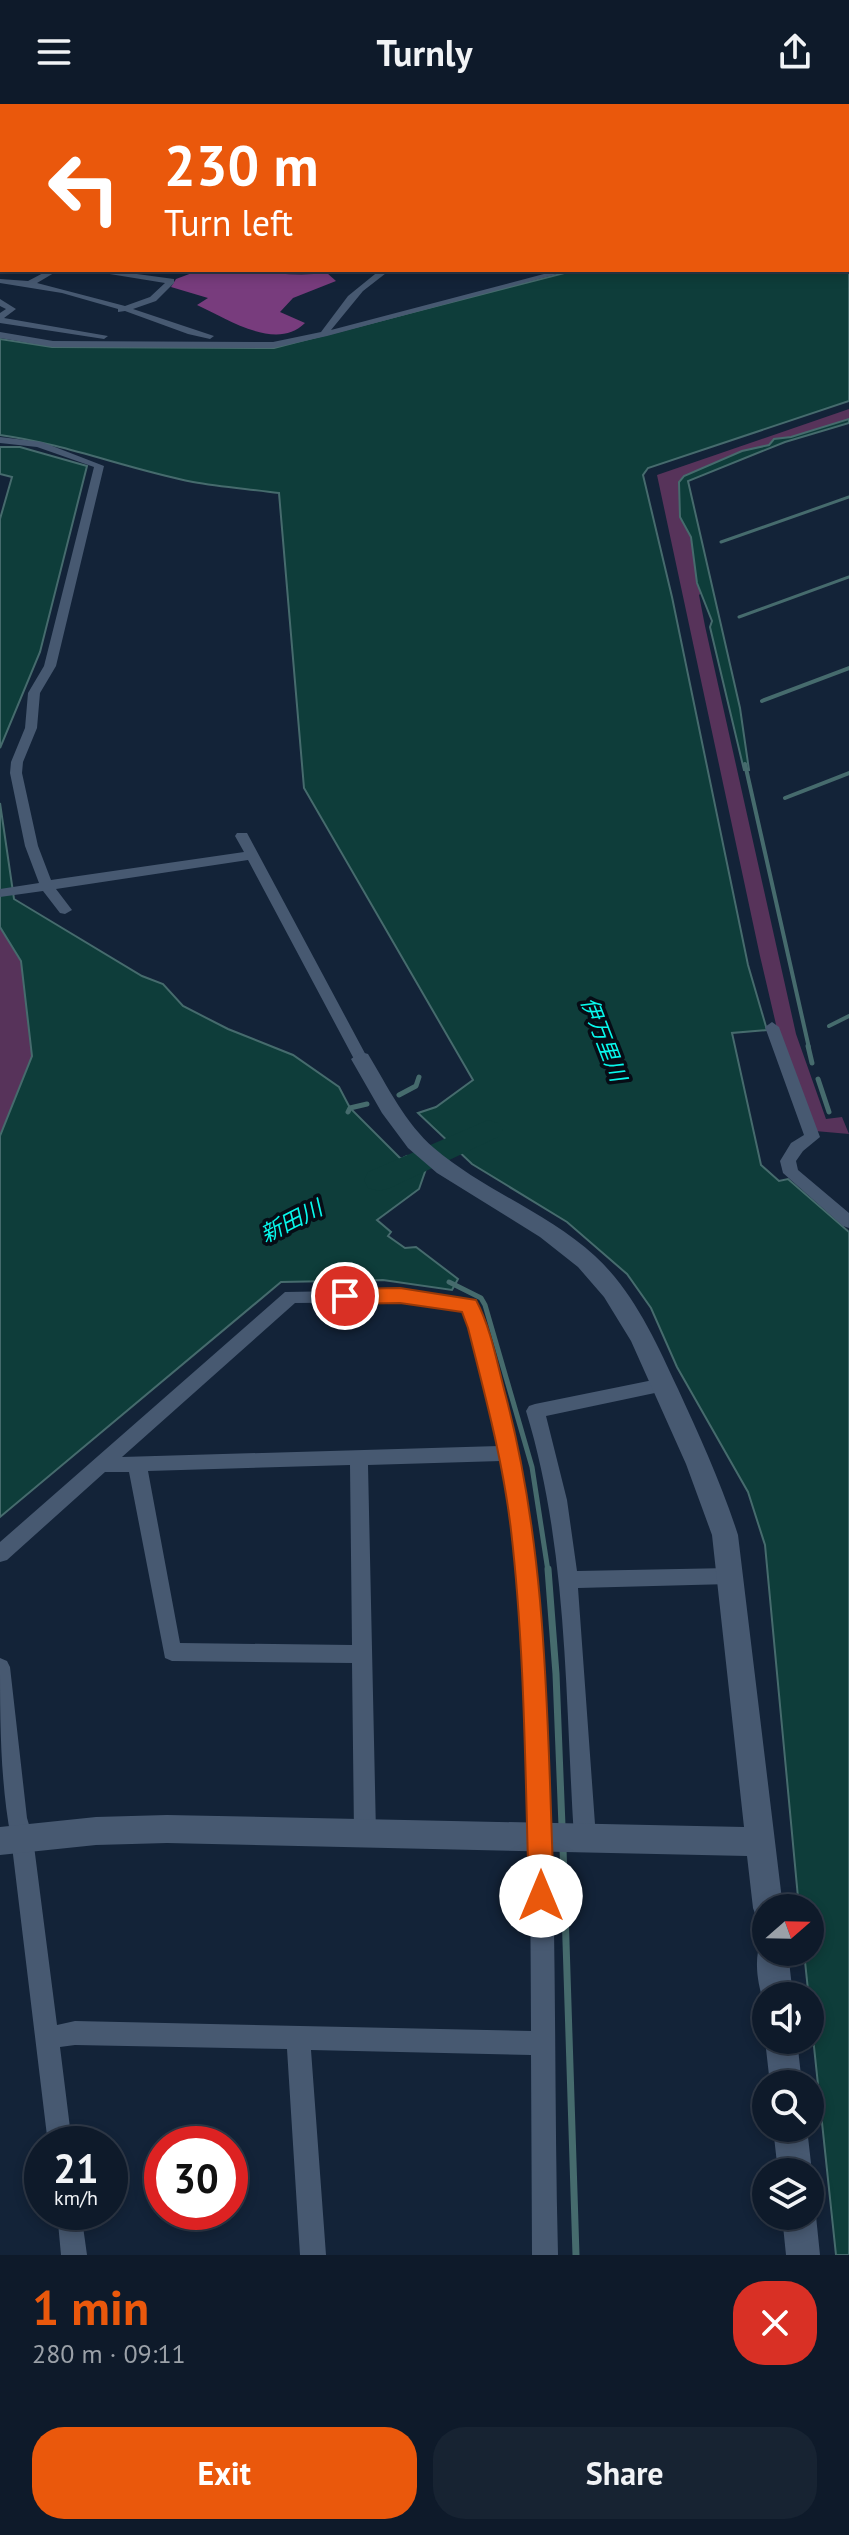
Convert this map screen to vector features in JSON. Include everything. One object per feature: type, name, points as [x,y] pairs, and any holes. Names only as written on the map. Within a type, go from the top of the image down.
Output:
[{"type":"street","points":[[29,284],[51,272]]},
{"type":"street","points":[[104,272],[171,281],[153,299],[121,310]]},
{"type":"street","points":[[324,334],[337,312],[359,293],[372,276],[381,272]]},
{"type":"street","points":[[0,335],[53,344],[284,344],[560,272]]},
{"type":"street","points":[[0,281],[29,284],[162,321],[193,334],[231,339],[237,344]]},
{"type":"street","points":[[0,294],[18,283]]},
{"type":"street","points":[[0,302],[12,309],[0,318]]},
{"type":"street","points":[[0,318],[117,338],[122,343]]},
{"type":"street","points":[[0,440],[39,444],[99,466],[50,666],[34,693],[31,728],[17,762],[16,773],[38,887],[65,910]]},
{"type":"street","points":[[242,836],[398,1122],[447,1170],[543,1226],[586,1261],[606,1281],[628,1314],[711,1488],[725,1535],[767,1894]]},
{"type":"street","points":[[0,893],[253,855]]},
{"type":"street","points":[[772,1027],[812,1137],[797,1147],[788,1161],[791,1173],[849,1222]]},
{"type":"street","points":[[0,1554],[291,1297],[400,1296],[469,1305],[503,1426],[522,1529],[531,1622],[541,1837],[545,2255]]},
{"type":"street","points":[[585,1838],[568,1580],[559,1502],[547,1446],[535,1411],[663,1385]]},
{"type":"street","points":[[102,1465],[507,1453]]},
{"type":"street","points":[[359,1457],[365,1833]]},
{"type":"street","points":[[137,1464],[172,1652],[363,1654]]},
{"type":"street","points":[[568,1580],[730,1576]]},
{"type":"street","points":[[0,1667],[16,1818],[11,1839],[47,2038],[58,2126]]},
{"type":"street","points":[[11,1839],[167,1829],[761,1842]]},
{"type":"street","points":[[47,2038],[75,2033],[541,2043]]},
{"type":"street","points":[[298,2038],[313,2255]]},
{"type":"street","points":[[71,2230],[74,2255]]},
{"type":"street","points":[[800,2230],[803,2255]]},
{"type":"shaded area","points":[[192,273],[327,273],[336,281],[293,298],[280,312],[305,323],[293,331],[280,334],[251,330],[236,324],[197,305],[208,298],[171,287],[176,279]]},
{"type":"shaded area","points":[[849,409],[849,419],[791,437],[774,439],[769,445],[743,451],[684,476],[680,517],[691,537],[705,626],[796,1034],[826,1119],[842,1117],[849,1134],[815,1131],[778,1033],[657,475]]},
{"type":"shaded area","points":[[0,927],[21,961],[32,1056],[0,1136]]},
{"type":"water","name":"伊万里川","points":[[568,272],[849,272],[849,401],[648,468],[643,475],[672,597],[748,965],[767,1030],[732,1033],[761,1165],[779,1181],[788,1179],[849,1232],[849,2255],[836,2255],[824,2141],[824,2070],[816,2070],[815,2054],[824,2054],[824,1982],[807,1982],[805,1966],[824,1966],[824,1894],[798,1894],[765,1545],[748,1492],[677,1367],[651,1308],[627,1274],[567,1222],[472,1164],[418,1113],[436,1107],[473,1080],[304,788],[279,493],[193,482],[49,444],[0,435],[0,339],[52,347],[274,348]]},
{"type":"water","points":[[849,419],[849,423],[785,442],[688,481],[740,708],[749,770],[744,770],[710,627],[712,621],[697,583],[691,537],[680,517],[679,482],[684,476],[742,451],[769,445],[774,439],[791,437]]},
{"type":"water","points":[[0,447],[20,447],[87,466],[40,652],[0,748],[0,519],[12,477],[0,474]]},
{"type":"water","points":[[0,803],[14,899],[142,976],[163,984],[183,1006],[228,1029],[293,1055],[339,1087],[350,1108],[401,1159],[407,1156],[426,1169],[419,1189],[377,1220],[391,1232],[388,1236],[405,1248],[416,1247],[458,1279],[452,1290],[383,1280],[281,1282],[0,1517],[0,1136],[32,1056],[21,961],[0,927]]},
{"type":"waterway","points":[[721,542],[849,497]]},
{"type":"waterway","points":[[739,617],[849,577]]},
{"type":"waterway","points":[[762,701],[849,668]]},
{"type":"waterway","points":[[745,764],[809,1048]]},
{"type":"waterway","points":[[785,798],[849,773]]},
{"type":"waterway","points":[[829,1026],[849,1016]]},
{"type":"waterway","points":[[808,1046],[812,1063]]},
{"type":"waterway","points":[[399,1095],[416,1086],[419,1077]]},
{"type":"waterway","points":[[818,1079],[829,1112]]},
{"type":"waterway","points":[[348,1112],[350,1108],[367,1104]]},
{"type":"waterway","name":"新田川","points":[[379,1180],[488,1130]]},
{"type":"waterway","points":[[449,1282],[481,1298],[485,1305],[532,1467],[548,1571]]},
{"type":"waterway","points":[[548,1569],[562,1826]]},
{"type":"waterway","points":[[563,1848],[576,2255]]},
{"type":"route","points":[[345,1296],[400,1296],[469,1305],[478,1328],[507,1440],[522,1529],[531,1622],[541,1896]]}]
